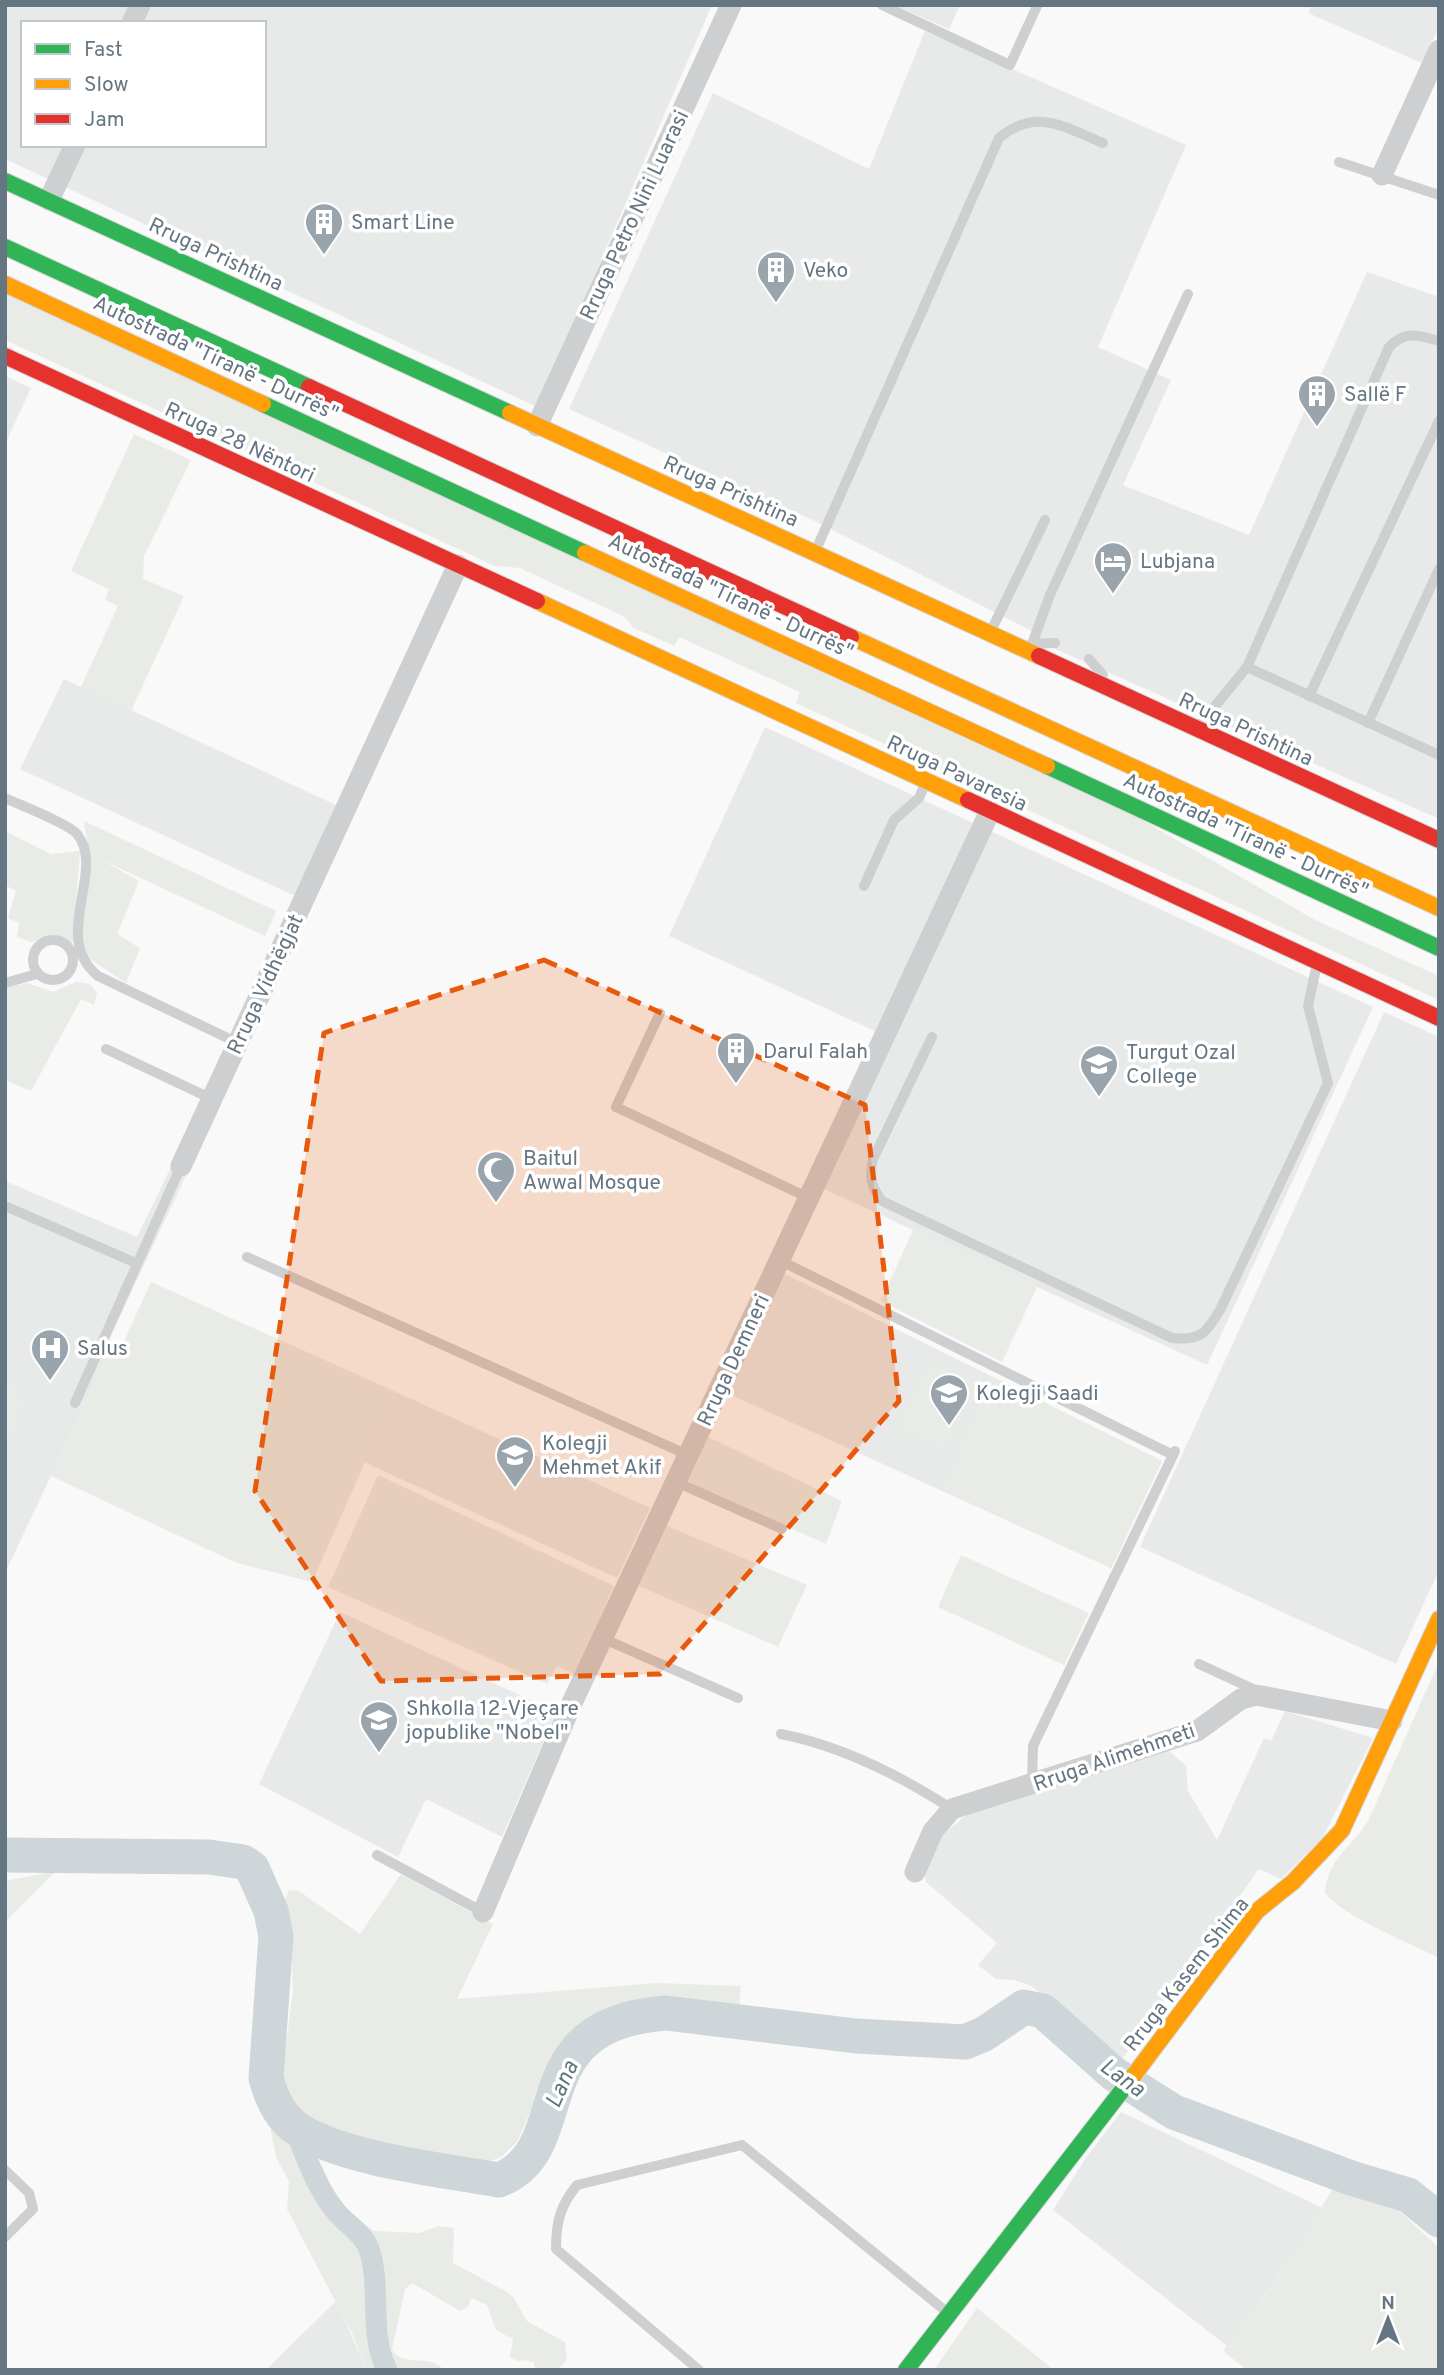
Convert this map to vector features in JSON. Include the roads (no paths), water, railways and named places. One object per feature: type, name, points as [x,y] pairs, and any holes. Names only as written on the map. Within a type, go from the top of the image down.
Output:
[{"type":"main road","name":"Rruga Prishtina","points":[[5,181],[990,634],[1025,646],[1112,690],[1438,838]]},
{"type":"main road","name":"Autostrada \"Tiranë - Durrës\"","points":[[5,247],[1439,908]]},
{"type":"main road","name":"Autostrada \"Tiranë - Durrës\"","points":[[5,284],[1439,948]]},
{"type":"main road","name":"Rruga 28 Nëntori","points":[[5,356],[458,565]]},
{"type":"main road","name":"Rruga Pavaresia","points":[[458,565],[1439,1018]]},
{"type":"main road","name":"Rruga Kasem Shima","points":[[906,2370],[1171,2027],[1257,1911],[1293,1882],[1342,1830],[1439,1619]]},
{"type":"street","points":[[133,21],[140,5]]},
{"type":"street","name":"Rruga Petro Nini Luarasi","points":[[537,426],[731,5]]},
{"type":"street","points":[[1381,175],[1439,50]]},
{"type":"street","points":[[49,200],[74,147]]},
{"type":"street","name":"Rruga Vidhëgjat","points":[[181,1166],[458,565]]},
{"type":"street","name":"Rruga Demneri","points":[[484,1912],[603,1638],[990,811]]},
{"type":"street","points":[[1256,1695],[1392,1721]]},
{"type":"street","name":"Rruga Alimehmeti","points":[[952,1809],[1197,1731],[1241,1699],[1256,1695]]},
{"type":"street","points":[[915,1872],[933,1831],[952,1809]]},
{"type":"lane","points":[[882,5],[1010,65],[1037,6]]},
{"type":"lane","points":[[815,552],[999,138],[1013,126],[1034,121],[1054,122],[1103,143]]},
{"type":"lane","points":[[1339,162],[1439,195]]},
{"type":"lane","points":[[1025,646],[1188,294]]},
{"type":"lane","points":[[1196,729],[1247,667],[1389,347],[1397,338],[1411,334],[1439,341]]},
{"type":"lane","points":[[1309,695],[1439,421]]},
{"type":"lane","points":[[990,634],[1045,520]]},
{"type":"lane","points":[[1368,723],[1439,569]]},
{"type":"lane","points":[[1025,646],[1055,643]]},
{"type":"lane","points":[[1089,659],[1101,671],[1112,690]]},
{"type":"lane","points":[[1247,667],[1439,755]]},
{"type":"lane","points":[[864,886],[894,820],[919,798],[926,781]]},
{"type":"lane","points":[[5,797],[76,832],[84,846],[75,948],[73,964],[67,975],[49,981],[37,974],[32,961],[36,948],[42,943],[55,940],[75,948],[86,966],[98,976],[237,1043]]},
{"type":"lane","points":[[932,1037],[873,1159],[872,1182],[882,1201],[1172,1338],[1191,1340],[1207,1331],[1220,1310],[1328,1083],[1308,1006],[1317,962]]},
{"type":"lane","points":[[5,983],[37,974]]},
{"type":"lane","points":[[660,1013],[616,1107],[808,1198]]},
{"type":"lane","points":[[106,1049],[212,1099]]},
{"type":"lane","name":"Rruga Vidhëgjat","points":[[75,1403],[181,1166]]},
{"type":"lane","points":[[5,1206],[136,1263]]},
{"type":"lane","points":[[247,1257],[688,1455]]},
{"type":"lane","points":[[779,1260],[1174,1453],[1033,1746],[1032,1785]]},
{"type":"lane","points":[[676,1482],[782,1530]]},
{"type":"lane","points":[[603,1638],[738,1698]]},
{"type":"lane","points":[[1199,1664],[1251,1688],[1256,1695]]},
{"type":"lane","points":[[781,1734],[824,1744],[890,1774],[952,1809]]},
{"type":"lane","points":[[377,1855],[484,1912]]},
{"type":"lane","points":[[699,2370],[556,2249],[556,2226],[563,2203],[577,2185],[742,2145],[949,2314]]},
{"type":"lane","points":[[5,2170],[29,2193],[33,2209],[5,2237]]},
{"type":"waterway","name":"Lana","points":[[5,1855],[209,1857],[243,1862],[252,1868],[271,1911],[276,1936],[266,2078],[270,2092],[280,2112],[296,2128],[315,2139],[365,2155],[499,2180],[523,2164],[538,2142],[568,2062],[588,2039],[619,2022],[666,2013],[856,2036],[965,2042],[984,2034],[1024,2007],[1043,2011],[1114,2074],[1174,2112],[1351,2178],[1408,2195],[1439,2220]]},
{"type":"waterway","points":[[294,2127],[311,2170],[327,2200],[363,2238],[369,2249],[375,2279],[378,2341],[387,2370]]},
{"type":"place","name":"Smart Line","points":[[324,256]]},
{"type":"place","name":"Veko","points":[[776,304]]},
{"type":"place","name":"Sallë F","points":[[1317,428]]},
{"type":"place","name":"Lubjana","points":[[1113,595]]},
{"type":"place","name":"Darul Falah","points":[[736,1085]]},
{"type":"place","name":"Turgut Ozal College","points":[[1099,1098]]},
{"type":"place","name":"Baitul Awwal Mosque","points":[[496,1204]]},
{"type":"place","name":"Salus","points":[[50,1382]]},
{"type":"place","name":"Kolegji Saadi","points":[[949,1427]]},
{"type":"place","name":"Kolegji Mehmet Akif","points":[[515,1489]]},
{"type":"place","name":"Shkolla 12-Vjeçare jopublike \"Nobel\"","points":[[379,1754]]}]
